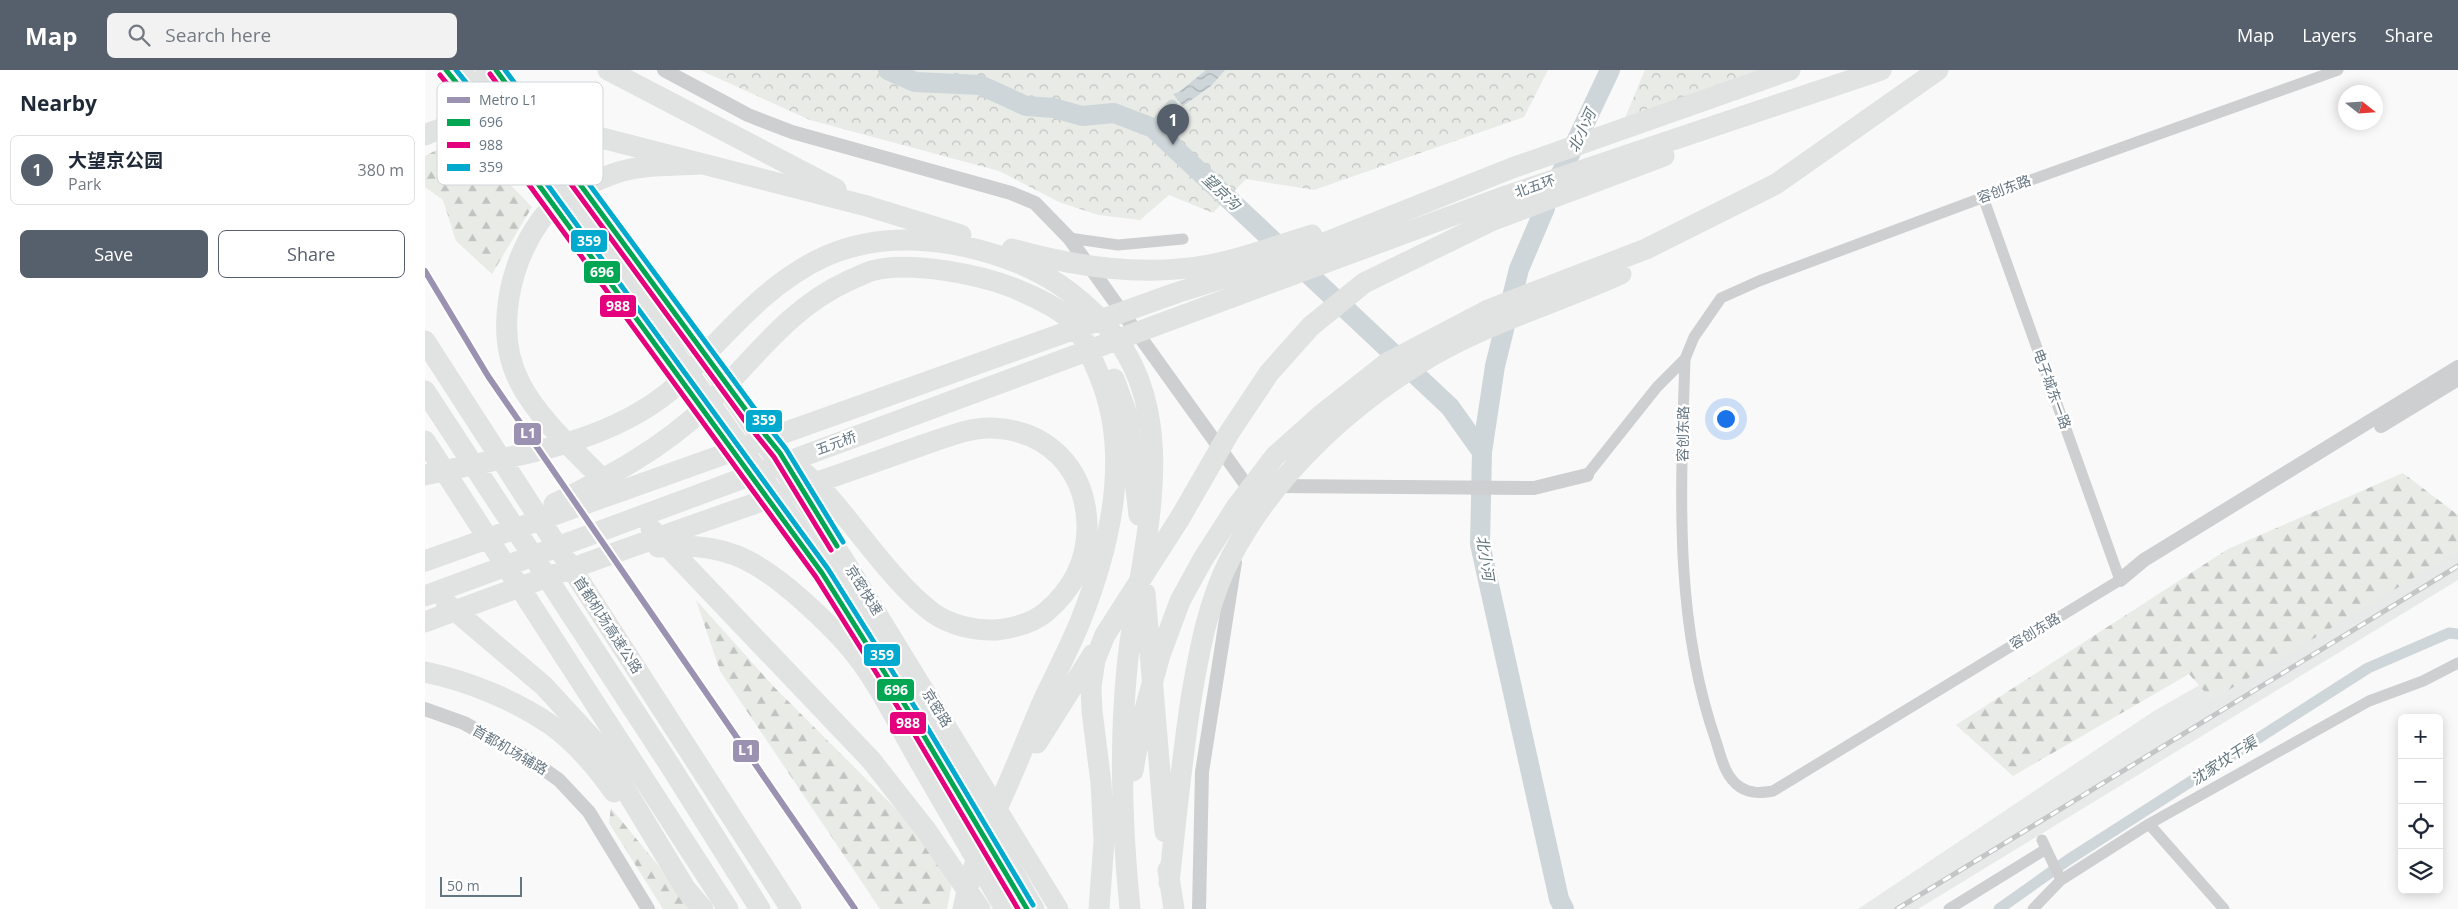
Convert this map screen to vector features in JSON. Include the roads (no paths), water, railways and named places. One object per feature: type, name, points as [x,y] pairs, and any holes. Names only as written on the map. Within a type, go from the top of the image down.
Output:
[{"type":"highway","name":"京密快速","points":[[461,70],[470,82]]},
{"type":"highway","name":"京密快速","points":[[485,70],[494,82]]},
{"type":"highway","points":[[608,70],[867,206]]},
{"type":"highway","name":"北五环","points":[[1278,253],[1320,238],[1351,232],[1512,168],[1790,70]]},
{"type":"highway","name":"北五环","points":[[1192,314],[1500,198],[1881,70]]},
{"type":"highway","points":[[1169,883],[1183,748],[1199,653],[1214,599],[1230,558],[1272,492],[1320,441],[1359,407],[1420,363],[1483,330],[1570,297],[1776,184],[1938,70]]},
{"type":"highway","points":[[1003,796],[1180,518],[1229,433],[1269,373],[1311,326],[1364,283],[1491,221],[1615,176],[1823,90]]},
{"type":"highway","points":[[603,137],[700,164],[867,206],[1024,253],[1075,265],[1128,270],[1178,269],[1278,253]]},
{"type":"highway","points":[[603,178],[615,173],[650,167],[700,164]]},
{"type":"highway","name":"京密快速","points":[[550,185],[634,294],[826,566],[995,839],[1035,909]]},
{"type":"highway","name":"京密快速","points":[[572,185],[712,369],[843,557],[1060,909]]},
{"type":"highway","points":[[587,185],[566,198],[541,220],[520,257],[507,300],[507,342],[520,383],[549,424],[682,560],[795,682],[871,760],[926,830],[980,909]]},
{"type":"highway","points":[[425,475],[554,446],[587,437],[619,424],[672,389],[777,284],[827,256],[856,246],[891,240],[939,242],[999,256],[1057,282],[1082,300],[1113,333],[1128,356],[1149,410],[1153,478],[1147,531],[1129,646],[1124,695],[1122,775],[1130,909]]},
{"type":"highway","name":"五元桥","points":[[425,561],[1176,293],[1278,253]]},
{"type":"highway","points":[[1126,856],[1129,797],[1138,740],[1160,655],[1180,601],[1203,559],[1237,506],[1275,456],[1321,415],[1387,363],[1488,310],[1646,256]]},
{"type":"highway","points":[[477,544],[613,475],[657,446],[703,409],[785,323],[817,298],[846,282],[872,271],[891,268],[921,268],[987,279],[1013,287],[1038,299],[1074,322],[1095,344],[1111,371],[1128,417],[1137,484],[1169,883],[1174,909]]},
{"type":"highway","name":"五元桥","points":[[425,596],[860,434],[1192,314]]},
{"type":"highway","points":[[963,909],[968,884],[982,839],[1003,796],[1043,700],[1080,622],[1098,569],[1111,510],[1116,462],[1112,422],[1106,392],[1074,322]]},
{"type":"highway","name":"首都机场高速公路","points":[[425,341],[791,909]]},
{"type":"highway","name":"首都机场高速公路","points":[[425,391],[669,764],[760,909]]},
{"type":"highway","points":[[425,622],[618,551],[880,460],[964,431],[993,428],[1040,439],[1059,454],[1076,477],[1086,505],[1087,536],[1079,571],[1062,598],[1041,616],[1013,628],[984,630],[957,624],[934,613],[907,589],[826,493],[780,453]]},
{"type":"highway","points":[[425,441],[729,909]]},
{"type":"highway","points":[[618,551],[681,545],[704,546],[725,552],[760,566],[775,576],[825,621],[856,655],[1005,909]]},
{"type":"highway","points":[[425,585],[544,686],[599,746],[685,888]]},
{"type":"highway","points":[[1099,909],[1104,867],[1104,823],[1091,687],[1095,660],[1105,635]]},
{"type":"highway","points":[[425,672],[445,676],[497,696],[551,725],[582,752],[604,778],[685,888],[703,909]]},
{"type":"main road","name":"京密路","points":[[446,70],[456,82]]},
{"type":"main road","name":"京密路","points":[[496,70],[505,82]]},
{"type":"main road","name":"京密路","points":[[539,185],[822,573],[915,721],[1027,909]]},
{"type":"main road","name":"京密路","points":[[581,185],[751,417],[780,453],[1060,909]]},
{"type":"street","points":[[665,70],[748,115],[792,132],[1011,193],[1035,203],[1069,238],[1247,486],[1202,772],[1199,909]]},
{"type":"street","name":"容创东路","points":[[2120,580],[1773,791],[1755,794],[1739,786],[1726,770],[1705,712],[1689,627],[1681,530],[1685,359],[1699,329],[1721,298],[1759,281],[1983,197],[2338,70]]},
{"type":"street","name":"电子城东一路","points":[[1983,197],[2120,580]]},
{"type":"street","points":[[1069,238],[1118,245],[1183,239]]},
{"type":"street","points":[[1247,486],[1534,488],[1587,475],[1657,386],[1685,359]]},
{"type":"street","points":[[2120,580],[2144,560],[2458,367]]},
{"type":"street","points":[[2120,580],[2149,565],[2458,380]]},
{"type":"street","points":[[2033,909],[2061,880],[2149,824],[2369,701],[2423,681],[2458,663]]},
{"type":"street","name":"首都机场辅路","points":[[425,709],[464,723],[531,760],[559,780],[589,812],[647,909]]},
{"type":"street","points":[[2149,824],[2224,909]]},
{"type":"street","points":[[1949,909],[2044,845],[2061,880]]},
{"type":"water","points":[[1206,70],[1225,70],[1211,86],[1183,106],[1173,94],[1179,92]]},
{"type":"waterway","name":"望京沟","points":[[888,70],[915,82],[980,85],[1026,106],[1054,108],[1082,116],[1114,113],[1153,128],[1450,407],[1482,452]]},
{"type":"waterway","name":"北小河","points":[[1554,188],[1610,70]]},
{"type":"waterway","points":[[1153,128],[1172,105]]},
{"type":"waterway","name":"北小河","points":[[1545,208],[1519,269],[1495,366],[1482,452],[1480,544],[1559,899],[1564,909]]},
{"type":"waterway","name":"沈家坟干渠","points":[[1999,909],[2068,860],[2368,668],[2449,633],[2458,634]]},
{"type":"railway","points":[[1897,909],[2458,566]]},
{"type":"metro line","name":"L1","points":[[425,271],[488,376],[855,909]]},
{"type":"place","name":"大望京公园","points":[[1173,145]]}]
